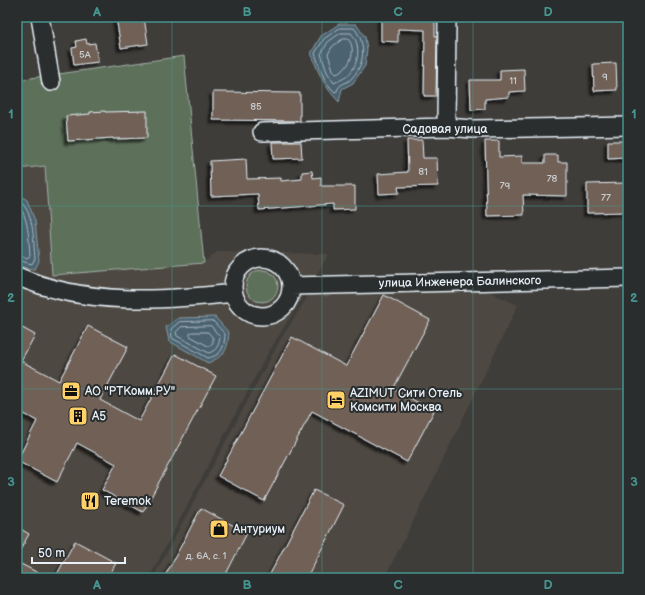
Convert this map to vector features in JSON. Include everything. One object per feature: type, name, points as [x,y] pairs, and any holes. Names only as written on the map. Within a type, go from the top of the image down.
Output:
[{"type":"street","points":[[40,17],[51,82]]},
{"type":"street","points":[[446,127],[447,17]]},
{"type":"street","name":"Садовая улица","points":[[262,132],[446,127],[473,129],[628,126]]},
{"type":"street","points":[[261,257],[271,259],[280,264],[289,276],[291,286],[288,301],[281,309],[273,314],[263,316],[244,310],[237,302],[233,292],[233,282],[239,268],[251,259],[261,257]]},
{"type":"street","points":[[17,276],[29,282],[71,294],[122,298],[188,297],[233,292]]},
{"type":"street","name":"улица Инженера Балинского","points":[[291,286],[628,278]]},
{"type":"shaded area","points":[[45,166],[203,263],[217,252],[329,254],[265,358],[149,578],[17,578],[17,169]]},
{"type":"shaded area","points":[[483,289],[518,305],[406,536],[384,578],[153,578],[279,342],[308,296]]},
{"type":"green space","points":[[184,56],[204,263],[52,275],[45,166],[17,169],[17,80]]},
{"type":"green space","points":[[259,270],[265,270],[275,277],[278,286],[277,292],[271,299],[265,302],[259,302],[249,295],[246,289],[246,283],[253,273]]},
{"type":"water","points":[[339,24],[356,24],[365,37],[367,49],[365,66],[353,83],[342,89],[339,102],[322,79],[311,53],[321,36]]},
{"type":"water","points":[[17,194],[27,200],[35,221],[39,261],[35,269],[17,264]]},
{"type":"water","points":[[215,317],[229,333],[224,352],[214,360],[208,363],[169,341],[166,327],[178,318]]},
{"type":"building","points":[[116,17],[144,17],[148,44],[121,48]]},
{"type":"building","points":[[381,17],[435,17],[435,36],[437,36],[436,96],[424,96],[425,30],[398,29],[398,42],[381,41]]},
{"type":"building","points":[[86,39],[87,44],[95,43],[98,62],[74,65],[72,48],[77,47],[76,41]]},
{"type":"building","points":[[616,63],[617,90],[594,91],[593,64]]},
{"type":"building","points":[[524,69],[525,91],[509,92],[509,97],[485,99],[485,109],[471,110],[470,80],[500,80],[500,70]]},
{"type":"building","points":[[213,92],[300,93],[300,121],[213,120]]},
{"type":"building","points":[[105,111],[147,111],[147,138],[113,138],[68,141],[66,116]]},
{"type":"building","points":[[407,140],[422,140],[423,158],[437,158],[438,186],[398,187],[399,193],[379,194],[378,174],[408,172]]},
{"type":"building","points":[[485,141],[499,141],[499,157],[522,156],[522,163],[545,163],[545,155],[558,155],[558,162],[567,162],[567,196],[523,195],[524,215],[487,216]]},
{"type":"building","points":[[608,141],[628,141],[628,158],[608,159]]},
{"type":"building","points":[[272,142],[301,142],[302,158],[273,159]]},
{"type":"building","points":[[246,159],[247,179],[281,178],[281,181],[302,179],[302,172],[312,171],[313,178],[321,177],[321,186],[355,186],[355,209],[333,210],[333,204],[259,210],[258,194],[211,196],[210,161]]},
{"type":"building","points":[[625,183],[625,212],[587,213],[587,184]]},
{"type":"building","name":"AZIMUT Сити Отель Комсити Москва","points":[[384,295],[430,320],[393,389],[434,411],[407,462],[312,411],[264,501],[218,476],[292,337],[346,366]]},
{"type":"building","name":"А5","points":[[17,325],[35,335],[21,361],[59,381],[88,326],[128,347],[100,400],[139,421],[175,354],[216,376],[143,512],[102,490],[116,464],[77,443],[57,482],[17,461],[37,421],[17,410]]},
{"type":"building","points":[[314,490],[344,505],[307,578],[268,578]]},
{"type":"building","points":[[201,508],[247,533],[224,578],[164,578]]},
{"type":"building","points":[[17,527],[29,534],[17,556]]},
{"type":"building","points":[[75,541],[116,563],[108,578],[55,578]]},
{"type":"building","points":[[17,562],[48,578],[17,578]]},
{"type":"place","name":"АО \"РТКомм.РУ\"","points":[[71,391]]},
{"type":"place","name":"AZIMUT Сити Отель Комсити Москва","points":[[336,400]]},
{"type":"place","name":"А5","points":[[78,416]]},
{"type":"place","name":"Teremok","points":[[90,501]]},
{"type":"place","name":"Антуриум","points":[[219,529]]}]
